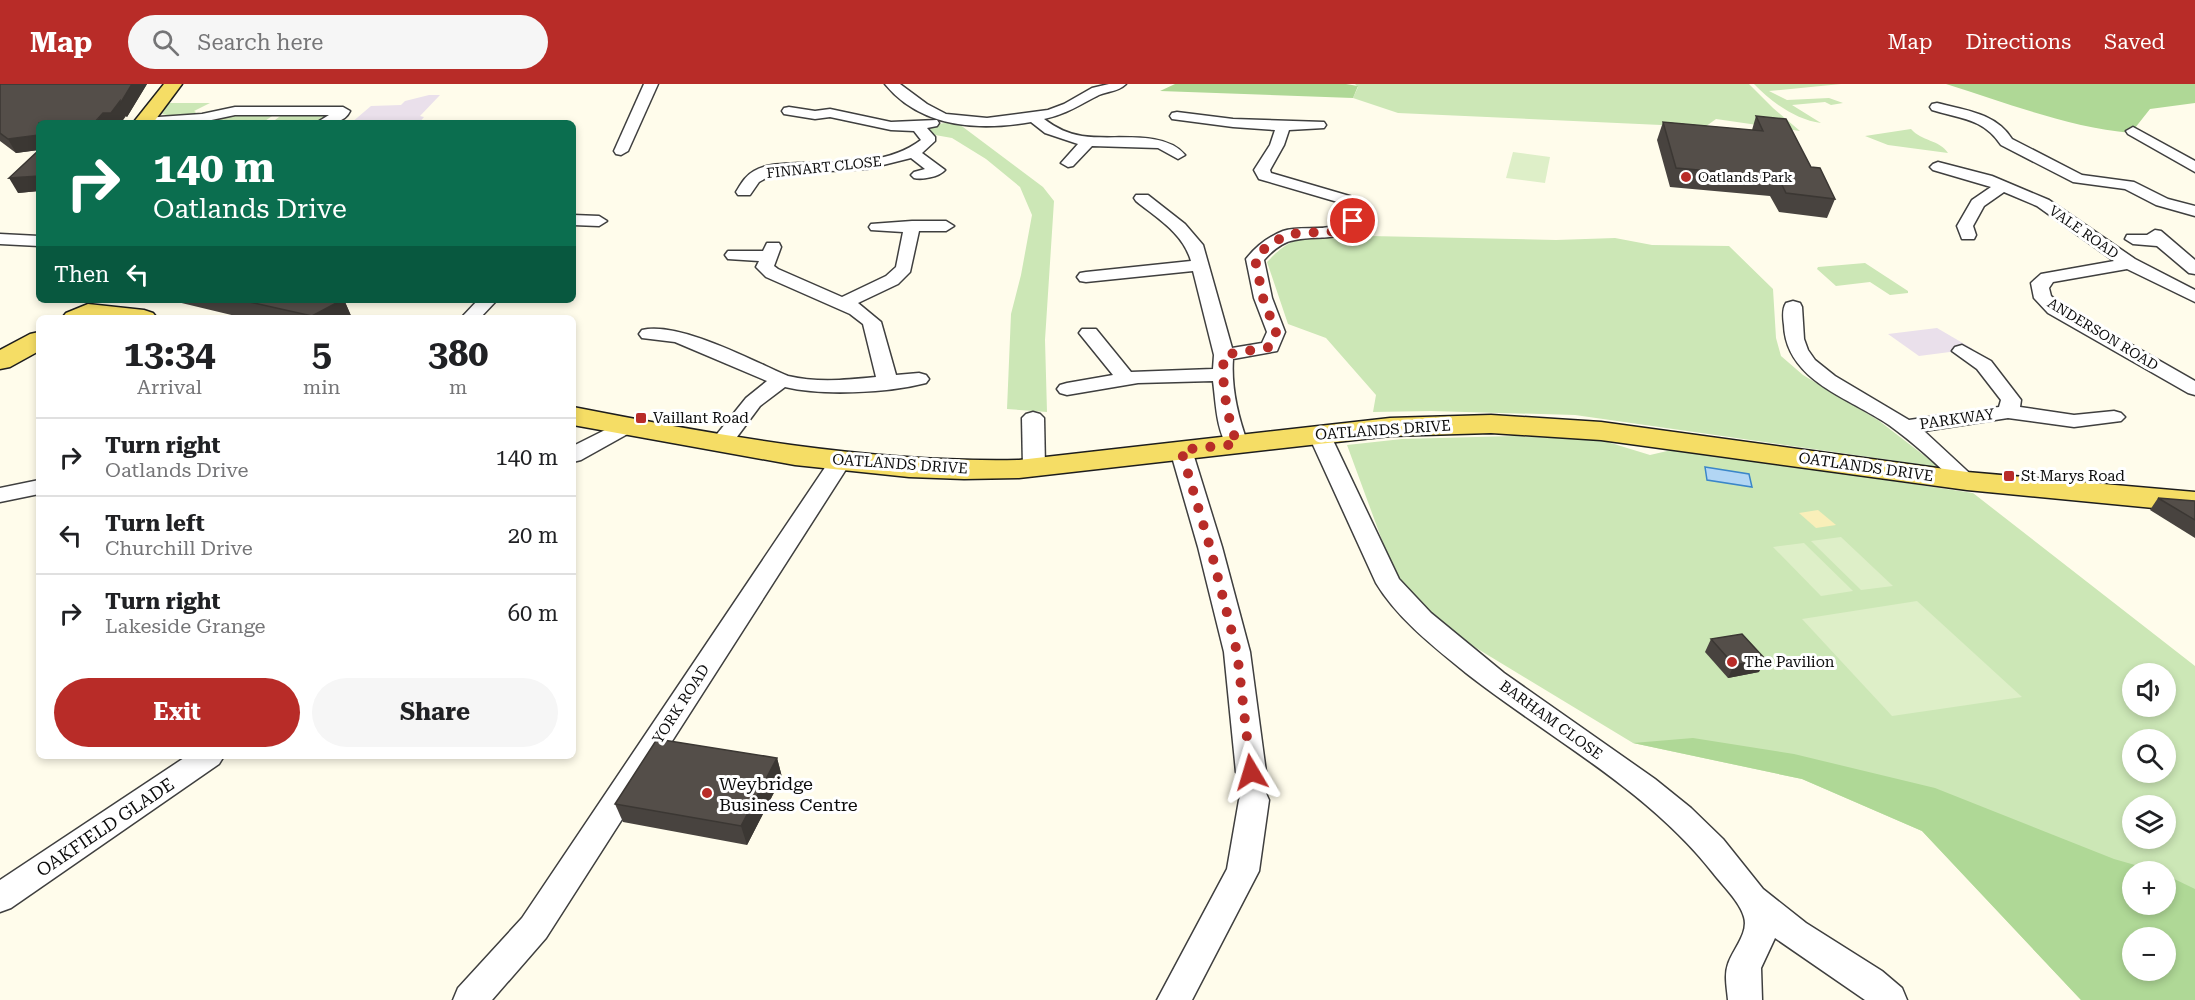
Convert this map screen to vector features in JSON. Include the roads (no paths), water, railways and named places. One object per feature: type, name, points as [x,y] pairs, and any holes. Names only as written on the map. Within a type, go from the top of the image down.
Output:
[{"type":"main road","points":[[146,120],[173,84]]},
{"type":"main road","points":[[84,312],[114,315]]},
{"type":"main road","points":[[0,348],[36,334]]},
{"type":"main road","points":[[0,361],[36,342]]},
{"type":"main road","name":"OATLANDS DRIVE","points":[[584,418],[720,444],[841,460],[940,469],[997,470],[1319,434],[1425,425],[1491,424],[1560,428],[1692,442],[1967,481],[2195,502]]},
{"type":"street","points":[[621,151],[651,84]]},
{"type":"street","points":[[892,84],[924,108],[942,117],[983,121],[1033,117],[1067,109],[1092,94],[1119,84]]},
{"type":"street","points":[[1937,107],[1956,114],[1986,120],[2001,131],[2006,142],[2078,179],[2129,185],[2162,202],[2195,211]]},
{"type":"street","points":[[182,120],[235,111],[343,111],[342,114],[329,120]]},
{"type":"street","points":[[789,111],[814,115],[830,113],[891,126],[918,127],[942,117]]},
{"type":"street","points":[[1177,116],[1233,123],[1283,126],[1319,125]]},
{"type":"street","points":[[1033,117],[1050,130],[1066,137],[1088,141],[1161,144],[1178,155]]},
{"type":"street","points":[[1224,355],[1270,347],[1276,332],[1263,298],[1255,259],[1268,245],[1289,234],[1341,231],[1353,221],[1357,209],[1347,200],[1264,176],[1262,170],[1277,145],[1283,126]]},
{"type":"street","points":[[918,127],[928,139],[922,147],[912,152],[937,170],[954,177]]},
{"type":"street","points":[[2133,131],[2195,167]]},
{"type":"street","points":[[1068,163],[1088,141]]},
{"type":"street","name":"FINNART CLOSE","points":[[744,192],[753,178],[772,170],[861,165],[890,160],[912,152]]},
{"type":"street","name":"VALE ROAD","points":[[1938,167],[1965,169],[2004,185],[2060,213],[2129,263],[2195,297]]},
{"type":"street","points":[[919,175],[937,170]]},
{"type":"street","points":[[1968,235],[1965,226],[1978,203],[2004,185]]},
{"type":"street","points":[[1142,198],[1179,227],[1195,246],[1224,355],[1222,375],[1229,422],[1237,444]]},
{"type":"street","points":[[576,220],[599,221]]},
{"type":"street","points":[[842,304],[892,280],[904,268],[912,226]]},
{"type":"street","points":[[877,227],[946,226]]},
{"type":"street","points":[[2133,239],[2159,238],[2195,269]]},
{"type":"street","points":[[0,239],[36,241]]},
{"type":"street","points":[[734,255],[771,251],[765,267],[772,273],[857,310],[872,322],[887,381]]},
{"type":"street","name":"ANDERSON ROAD","points":[[2129,263],[2047,278],[2040,283],[2039,291],[2044,301],[2055,309],[2195,388]]},
{"type":"street","points":[[1086,277],[1200,265]]},
{"type":"street","points":[[2171,286],[2195,278]]},
{"type":"street","points":[[473,315],[485,303]]},
{"type":"street","points":[[1792,307],[1794,341],[1802,358],[1820,374],[1887,413],[1905,427]]},
{"type":"street","points":[[1089,333],[1126,379]]},
{"type":"street","points":[[650,334],[679,337],[781,380],[801,385],[838,387],[919,379]]},
{"type":"street","name":"PARKWAY","points":[[1905,427],[2008,412],[2011,400],[1984,366],[1962,351]]},
{"type":"street","points":[[1067,389],[1126,379],[1170,375],[1222,375]]},
{"type":"street","points":[[720,444],[753,402],[781,380]]},
{"type":"street","points":[[2008,412],[2074,421],[2114,417]]},
{"type":"street","points":[[578,452],[584,418]]},
{"type":"street","points":[[1033,418],[1034,467]]},
{"type":"street","points":[[578,452],[625,426]]},
{"type":"street","name":"PARKWAY","points":[[1905,427],[1939,453],[1967,481]]},
{"type":"street","name":"BARHAM CLOSE","points":[[1319,434],[1388,583],[1402,599],[1458,652],[1662,802],[1723,859],[1750,898],[1760,916],[1762,926],[1760,935],[1744,966],[1745,1000]]},
{"type":"street","points":[[1174,1000],[1243,871],[1253,786],[1237,652],[1210,547],[1181,450]]},
{"type":"street","name":"YORK ROAD","points":[[470,1000],[534,928],[841,460]]},
{"type":"street","points":[[0,495],[36,488]]},
{"type":"street","name":"OAKFIELD GLADE","points":[[0,898],[199,759]]},
{"type":"street","points":[[1750,898],[1794,934],[1870,982],[1890,1000]]},
{"type":"water","points":[[1705,467],[1749,474],[1752,487],[1707,480]]},
{"type":"place","name":"Oatlands Park","points":[[1686,177]]},
{"type":"place","name":"Vaillant Road","points":[[641,418]]},
{"type":"place","name":"St Marys Road","points":[[2009,476]]},
{"type":"place","name":"The Pavilion","points":[[1732,662]]},
{"type":"place","name":"Weybridge Business Centre","points":[[707,793]]}]
